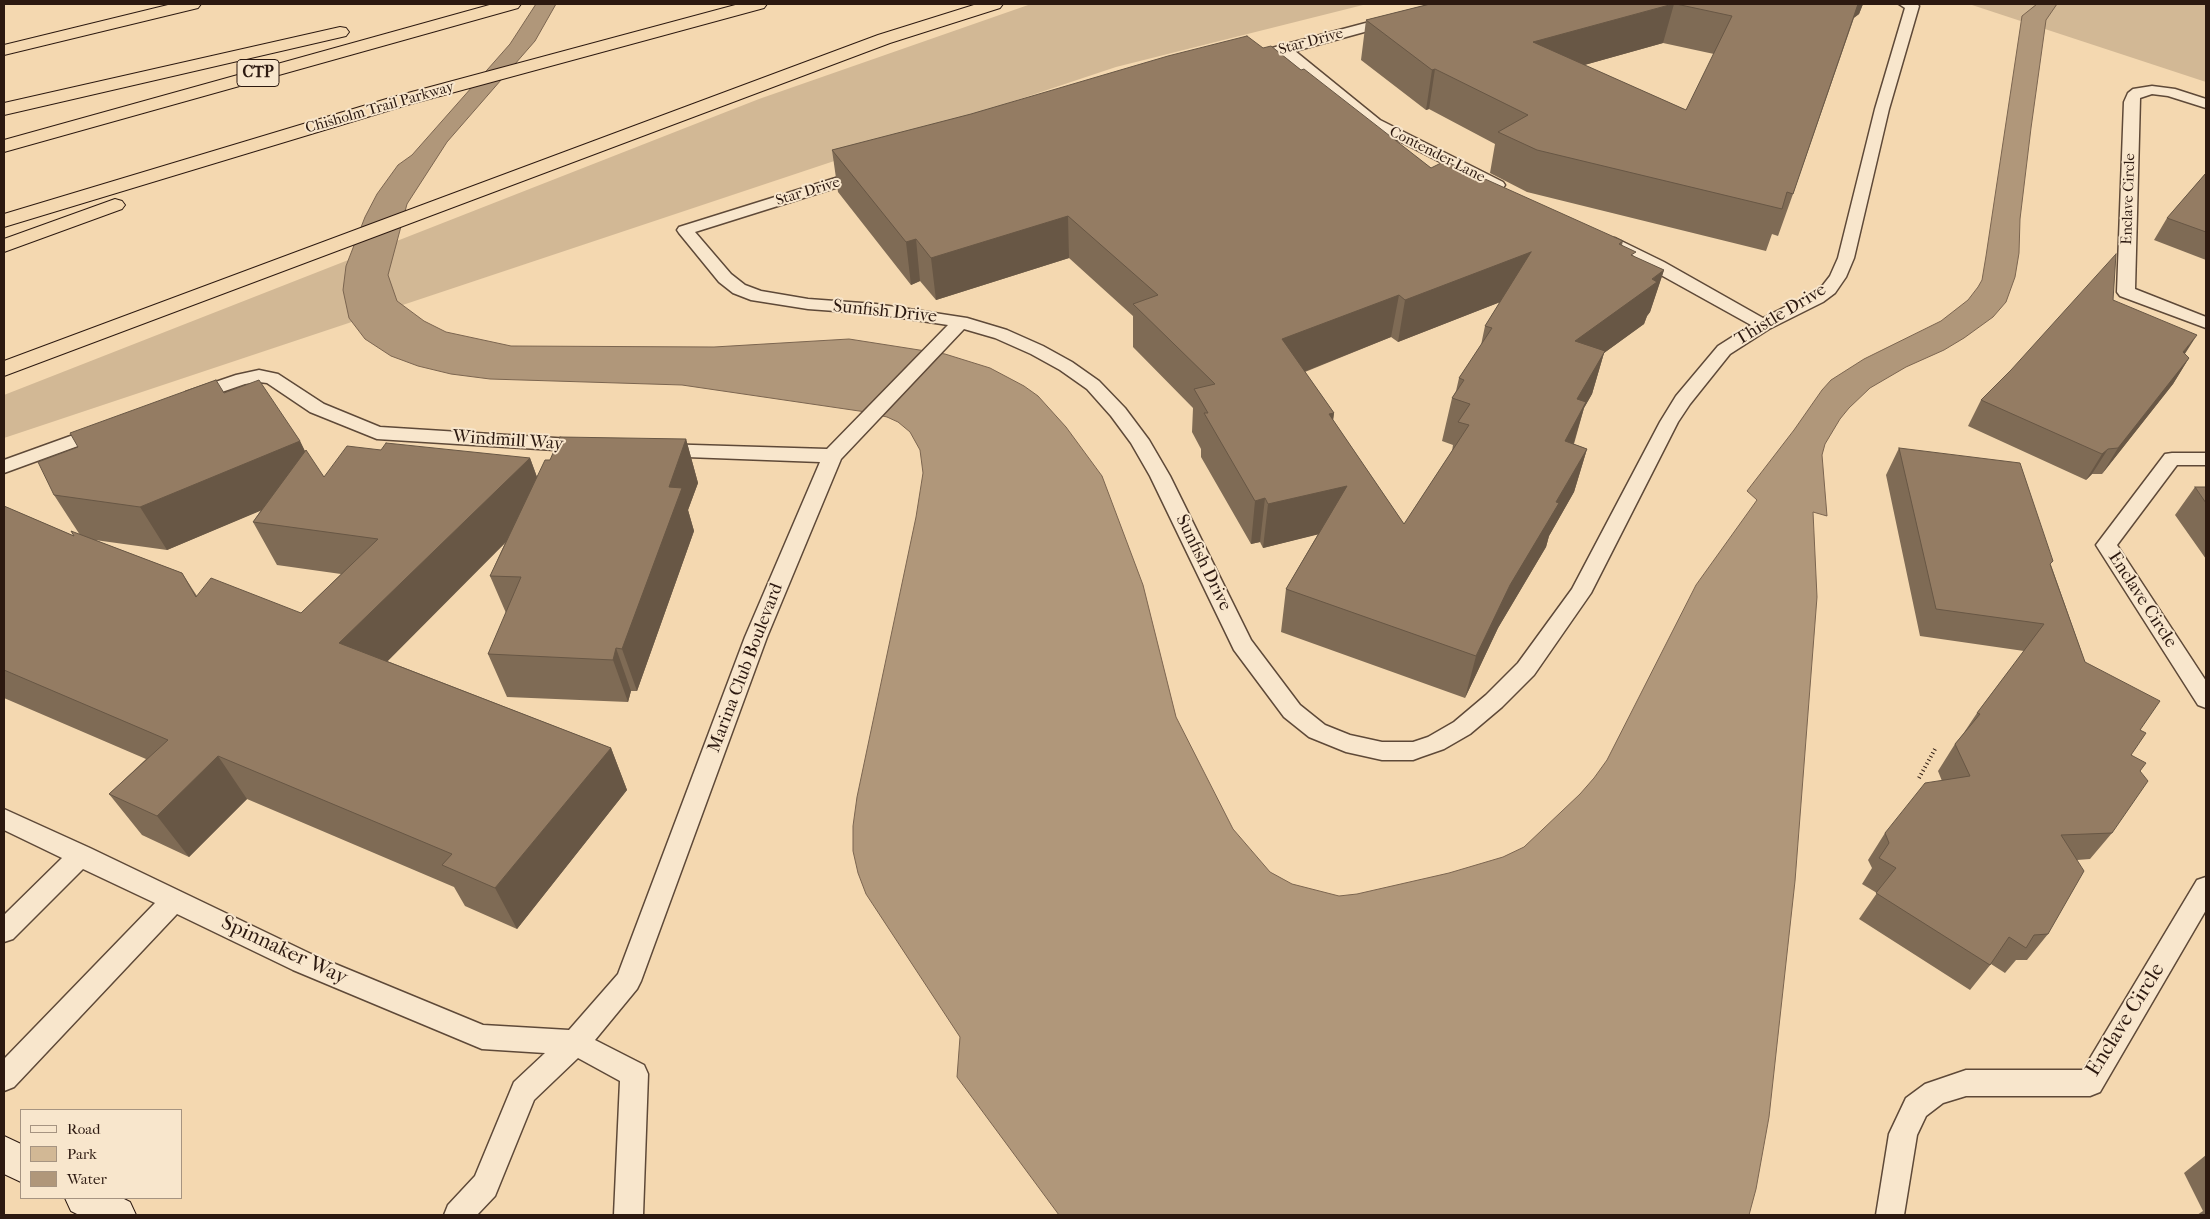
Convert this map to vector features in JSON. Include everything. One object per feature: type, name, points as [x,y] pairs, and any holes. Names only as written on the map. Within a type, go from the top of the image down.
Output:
[{"type":"highway","points":[[4,50],[192,4]]},
{"type":"highway","points":[[372,25],[468,4]]},
{"type":"highway","name":"CTP","points":[[4,146],[512,4]]},
{"type":"highway","name":"Chisholm Trail Parkway","points":[[4,221],[400,101],[758,4]]},
{"type":"highway","points":[[4,369],[884,39],[994,4]]},
{"type":"highway","points":[[4,109],[72,92],[352,30]]},
{"type":"highway","points":[[4,246],[400,101]]},
{"type":"street","points":[[4,1154],[20,1163]]},
{"type":"street","points":[[86,1199],[117,1215]]},
{"type":"lane","name":"Thistle Drive","points":[[1580,593],[1669,422],[1683,400],[1724,350],[1763,325],[1817,298],[1829,289],[1838,277],[1846,258],[1909,5]]},
{"type":"lane","name":"Star Drive","points":[[1236,63],[1406,16]]},
{"type":"lane","name":"Contender Lane","points":[[1284,49],[1358,111],[1376,123],[1507,190]]},
{"type":"lane","name":"Enclave Circle","points":[[2206,104],[2170,92],[2152,90],[2138,92],[2134,96],[2132,102],[2126,292],[2206,322]]},
{"type":"lane","name":"Star Drive","points":[[781,301],[757,296],[739,289],[726,278],[685,230],[878,170]]},
{"type":"lane","points":[[1596,235],[1658,266],[1763,325]]},
{"type":"lane","name":"Sunfish Drive","points":[[781,301],[876,309],[961,322],[1000,334],[1066,366],[1093,385],[1118,412],[1139,440],[1160,476],[1242,644],[1292,712],[1316,731],[1346,743],[1382,751],[1413,751],[1436,743],[1462,728],[1494,701],[1526,669],[1580,593]]},
{"type":"lane","name":"Marina Club Boulevard","points":[[458,1215],[484,1186],[524,1091],[575,1043],[628,981],[756,637],[832,456],[961,322]]},
{"type":"lane","name":"Windmill Way","points":[[172,404],[242,379],[259,376],[272,378],[317,408],[377,433],[606,447]]},
{"type":"lane","points":[[4,467],[116,425]]},
{"type":"lane","points":[[645,449],[832,456]]},
{"type":"lane","name":"Enclave Circle","points":[[2206,459],[2172,459],[2106,546],[2206,699]]},
{"type":"lane","name":"Spinnaker Way","points":[[4,819],[302,962],[482,1036],[575,1043]]},
{"type":"lane","points":[[4,931],[81,855]]},
{"type":"lane","name":"Enclave Circle","points":[[1890,1215],[1903,1134],[1916,1106],[1935,1094],[1966,1083],[2090,1083],[2206,888]]},
{"type":"lane","points":[[4,1078],[174,900]]},
{"type":"lane","points":[[575,1043],[634,1074],[629,1215]]},
{"type":"path","points":[[1919,778],[1935,748]]},
{"type":"green space","points":[[1031,4],[1367,4],[1116,67],[4,438],[4,395],[759,99]]},
{"type":"green space","points":[[1969,4],[2206,4],[2206,82]]},
{"type":"water","points":[[536,4],[556,4],[535,41],[447,142],[407,204],[388,275],[397,301],[424,321],[446,332],[511,346],[714,347],[849,339],[945,354],[990,368],[1024,386],[1038,396],[1066,427],[1102,476],[1143,585],[1176,717],[1233,829],[1270,872],[1292,884],[1339,896],[1357,894],[1449,873],[1503,857],[1524,847],[1580,794],[1594,778],[1607,760],[1696,585],[1757,500],[1747,491],[1822,390],[1831,380],[1864,359],[1941,321],[1968,300],[1978,287],[1982,280],[1986,256],[2022,16],[2037,4],[2057,4],[2046,20],[2020,219],[2019,253],[2015,277],[2006,302],[1993,317],[1964,338],[1944,350],[1906,367],[1870,388],[1840,419],[1825,444],[1822,455],[1827,516],[1813,512],[1817,597],[1795,881],[1769,1117],[1756,1189],[1749,1215],[1059,1215],[957,1077],[960,1037],[866,894],[858,873],[853,851],[853,826],[857,797],[916,517],[923,473],[920,450],[910,432],[898,422],[887,417],[866,412],[682,385],[490,379],[451,374],[418,366],[391,356],[365,339],[349,318],[343,290],[346,266],[365,217],[377,194],[398,165],[412,155],[510,44]]},
{"type":"building","points":[[1430,4],[1673,4],[1533,42],[1686,110],[1732,16],[1676,4],[1858,4],[1793,194],[1787,192],[1782,209],[1537,150],[1498,132],[1528,115],[1435,69],[1432,70],[1366,20]]},
{"type":"building","points":[[1247,36],[1263,48],[1271,46],[1301,70],[1304,69],[1431,168],[1445,161],[1623,241],[1619,244],[1636,252],[1631,255],[1664,270],[1652,279],[1657,282],[1575,341],[1605,351],[1577,399],[1586,402],[1565,441],[1587,449],[1556,502],[1559,503],[1510,585],[1476,656],[1286,589],[1347,486],[1268,504],[1265,498],[1255,501],[1204,413],[1208,413],[1194,389],[1215,384],[1133,304],[1158,295],[1068,216],[931,258],[916,239],[906,242],[832,150],[971,114],[1168,56]],"holes":[[[1531,252],[1485,326],[1492,328],[1459,378],[1464,380],[1452,398],[1470,404],[1458,422],[1469,425],[1404,524],[1329,414],[1334,413],[1282,339],[1399,295],[1405,300]]]},
{"type":"building","points":[[2206,173],[2206,232],[2167,218]]},
{"type":"building","points":[[2116,254],[2113,300],[2197,335],[2183,352],[2189,358],[2118,448],[2108,449],[2102,454],[1981,400],[2011,370]]},
{"type":"building","points":[[216,380],[224,393],[259,380],[300,441],[140,507],[54,495],[38,462],[78,447],[70,433]]},
{"type":"building","points":[[560,437],[686,439],[669,487],[682,488],[622,649],[616,648],[613,660],[488,654],[521,577],[490,576],[545,460],[550,460]]},
{"type":"building","points":[[386,443],[530,458],[339,643],[611,748],[495,888],[442,865],[452,854],[218,756],[157,816],[109,794],[168,740],[4,670],[4,506],[74,536],[71,531],[182,573],[196,597],[211,578],[301,613],[378,539],[253,522],[306,450],[324,477],[347,446],[381,450]]},
{"type":"building","points":[[1899,448],[2020,463],[2053,561],[2050,564],[2085,662],[2160,701],[2140,730],[2146,733],[2131,755],[2146,763],[2140,771],[2148,781],[2112,833],[2061,835],[2084,871],[2048,934],[2034,935],[2026,948],[2009,937],[1990,965],[1876,893],[1896,868],[1879,858],[1889,843],[1885,833],[1925,783],[1970,776],[1955,744],[1980,714],[1977,713],[2044,624],[1936,609]]},
{"type":"building","points":[[2195,487],[2206,487],[2206,503]]}]
